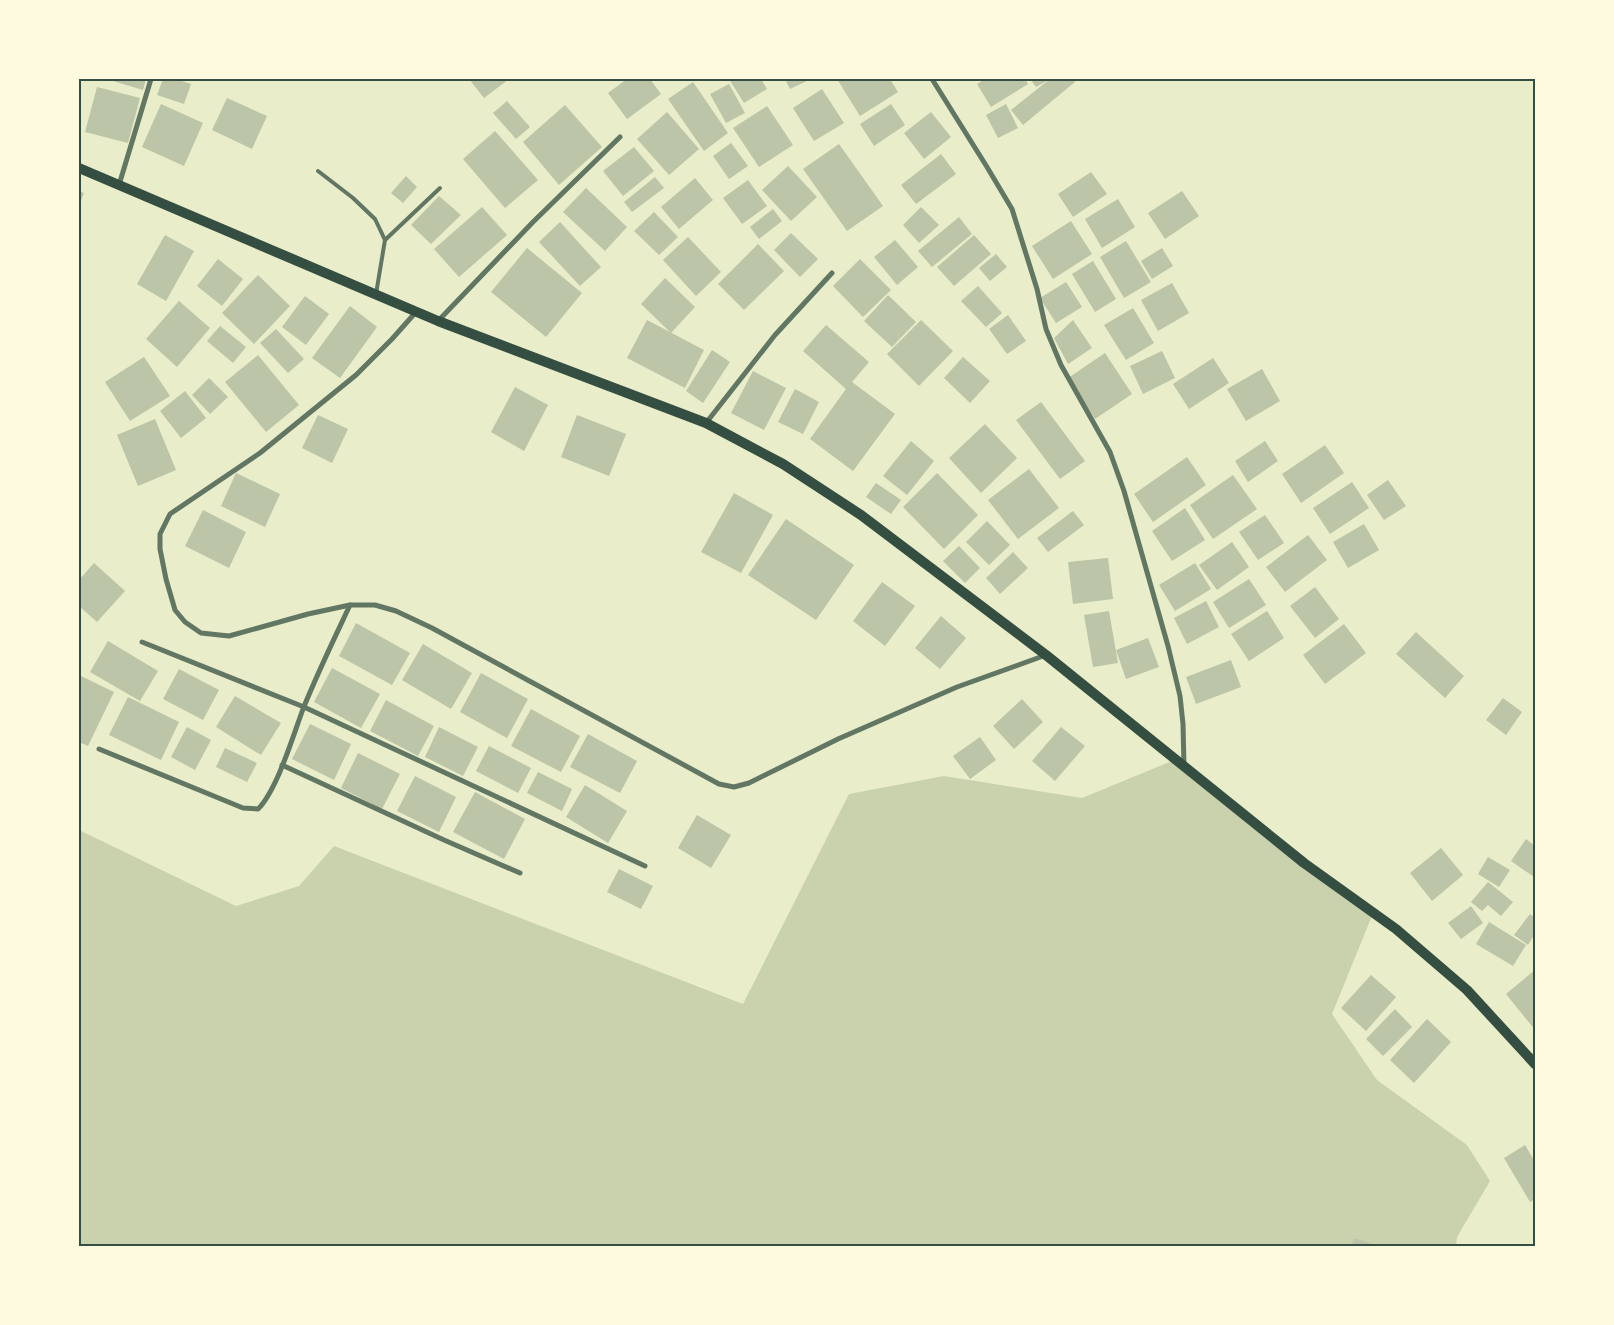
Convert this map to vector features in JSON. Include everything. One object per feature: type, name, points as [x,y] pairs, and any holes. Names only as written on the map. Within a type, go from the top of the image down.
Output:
[{"type":"main road","points":[[79,168],[438,321],[706,424],[783,464],[861,515],[1046,655],[1304,863],[1396,929],[1467,990],[1535,1064]]},
{"type":"street","points":[[119,185],[151,79]]},
{"type":"street","points":[[932,79],[1012,209],[1037,289],[1046,329],[1061,365],[1110,452],[1124,491],[1168,646],[1180,696],[1184,768]]},
{"type":"street","points":[[438,321],[533,222],[620,137]]},
{"type":"street","points":[[706,424],[775,335],[832,273]]},
{"type":"street","points":[[416,311],[392,339],[356,375],[260,452],[170,514],[160,534],[160,549],[166,579],[176,610],[185,622],[200,633],[229,636],[350,604],[375,605],[432,628],[719,784],[734,787],[749,783],[838,739],[957,687],[1046,655]]},
{"type":"street","points":[[99,749],[243,808],[258,809],[265,802],[282,765],[304,707],[350,604]]},
{"type":"street","points":[[142,642],[304,707],[645,866]]},
{"type":"street","points":[[282,765],[520,873]]},
{"type":"lane","points":[[318,171],[353,198],[375,219],[384,240],[376,294]]},
{"type":"lane","points":[[384,240],[440,188]]},
{"type":"green space","points":[[1172,761],[1374,911],[1332,1014],[1377,1080],[1467,1145],[1490,1181],[1457,1237],[1456,1246],[79,1246],[79,830],[236,906],[299,886],[334,846],[743,1004],[849,794],[944,776],[1082,798]]},
{"type":"building","points":[[106,79],[146,79],[143,90]]},
{"type":"building","points":[[163,79],[176,79],[191,84],[184,104],[157,95]]},
{"type":"building","points":[[469,79],[509,79],[484,98]]},
{"type":"building","points":[[627,79],[650,79],[661,94],[627,119],[608,93]]},
{"type":"building","points":[[729,79],[761,79],[767,89],[744,103]]},
{"type":"building","points":[[785,79],[811,79],[790,89]]},
{"type":"building","points":[[837,79],[890,79],[898,92],[860,116]]},
{"type":"building","points":[[985,79],[1025,79],[1028,84],[991,107],[977,84]]},
{"type":"building","points":[[1030,79],[1050,79],[1036,87]]},
{"type":"building","points":[[1050,79],[1072,79],[1075,82],[1023,125],[1011,110]]},
{"type":"building","points":[[693,82],[728,133],[704,151],[668,99]]},
{"type":"building","points":[[729,84],[745,113],[726,123],[710,94]]},
{"type":"building","points":[[97,87],[140,98],[128,143],[85,132]]},
{"type":"building","points":[[822,89],[844,123],[814,141],[793,108]]},
{"type":"building","points":[[227,98],[267,116],[252,149],[212,130]]},
{"type":"building","points":[[507,101],[530,127],[516,139],[493,113]]},
{"type":"building","points":[[161,104],[203,123],[184,166],[142,147]]},
{"type":"building","points":[[891,104],[905,125],[874,146],[860,124]]},
{"type":"building","points":[[1006,104],[1018,128],[998,138],[986,115]]},
{"type":"building","points":[[565,105],[602,147],[559,185],[523,142]]},
{"type":"building","points":[[767,106],[793,145],[759,167],[733,128]]},
{"type":"building","points":[[667,112],[699,149],[669,175],[637,139]]},
{"type":"building","points":[[931,112],[951,137],[924,159],[904,133]]},
{"type":"building","points":[[495,131],[538,180],[505,208],[463,159]]},
{"type":"building","points":[[731,143],[748,166],[729,179],[713,156]]},
{"type":"building","points":[[839,144],[883,206],[847,231],[803,169]]},
{"type":"building","points":[[634,147],[654,171],[623,196],[603,171]]},
{"type":"building","points":[[941,154],[956,174],[916,204],[901,185]]},
{"type":"building","points":[[788,166],[817,197],[791,221],[762,190]]},
{"type":"building","points":[[1091,172],[1107,194],[1073,217],[1058,194]]},
{"type":"building","points":[[406,176],[417,187],[403,203],[391,193]]},
{"type":"building","points":[[655,177],[664,188],[632,212],[624,202]]},
{"type":"building","points":[[695,178],[713,200],[679,229],[661,207]]},
{"type":"building","points":[[748,180],[767,206],[742,224],[723,198]]},
{"type":"building","points":[[586,188],[627,227],[605,251],[563,212]]},
{"type":"building","points":[[79,191],[84,193],[79,206]]},
{"type":"building","points":[[1182,191],[1199,216],[1165,239],[1148,213]]},
{"type":"building","points":[[439,196],[461,215],[431,244],[411,225]]},
{"type":"building","points":[[1118,199],[1135,227],[1102,248],[1085,219]]},
{"type":"building","points":[[482,207],[507,235],[459,277],[434,249]]},
{"type":"building","points":[[921,207],[939,225],[919,243],[903,225]]},
{"type":"building","points":[[773,209],[782,221],[759,239],[750,227]]},
{"type":"building","points":[[654,212],[678,237],[659,255],[634,231]]},
{"type":"building","points":[[959,217],[972,234],[932,267],[918,251]]},
{"type":"building","points":[[1071,221],[1092,254],[1053,279],[1032,246]]},
{"type":"building","points":[[560,222],[601,267],[580,286],[539,242]]},
{"type":"building","points":[[791,233],[818,259],[800,277],[774,250]]},
{"type":"building","points":[[165,235],[194,251],[166,301],[137,284]]},
{"type":"building","points":[[974,235],[991,254],[954,286],[937,267]]},
{"type":"building","points":[[688,237],[721,272],[696,296],[663,260]]},
{"type":"building","points":[[895,240],[918,267],[897,285],[874,257]]},
{"type":"building","points":[[1126,241],[1151,282],[1124,298],[1100,257]]},
{"type":"building","points":[[758,244],[784,271],[744,310],[718,284]]},
{"type":"building","points":[[527,248],[582,293],[546,337],[491,292]]},
{"type":"building","points":[[1162,248],[1173,266],[1152,279],[1141,261]]},
{"type":"building","points":[[996,254],[1007,267],[990,281],[979,268]]},
{"type":"building","points":[[218,259],[243,279],[222,306],[197,286]]},
{"type":"building","points":[[860,259],[891,290],[863,317],[833,286]]},
{"type":"building","points":[[1093,261],[1116,299],[1095,312],[1072,274]]},
{"type":"building","points":[[258,275],[290,306],[254,344],[222,313]]},
{"type":"building","points":[[665,278],[695,307],[671,333],[641,304]]},
{"type":"building","points":[[1066,282],[1082,307],[1056,323],[1040,298]]},
{"type":"building","points":[[1172,283],[1189,313],[1158,331],[1141,300]]},
{"type":"building","points":[[978,286],[1002,313],[986,327],[961,301]]},
{"type":"building","points":[[888,295],[916,322],[892,347],[864,321]]},
{"type":"building","points":[[305,296],[329,314],[306,345],[282,327]]},
{"type":"building","points":[[179,301],[210,328],[177,367],[146,339]]},
{"type":"building","points":[[350,306],[377,327],[340,378],[312,358]]},
{"type":"building","points":[[1133,308],[1154,343],[1126,360],[1104,325]]},
{"type":"building","points":[[1008,315],[1026,341],[1007,354],[989,329]]},
{"type":"building","points":[[647,320],[704,350],[685,388],[627,358]]},
{"type":"building","points":[[921,320],[953,351],[919,386],[887,354]]},
{"type":"building","points":[[1073,320],[1092,348],[1068,364],[1054,338]]},
{"type":"building","points":[[826,325],[869,362],[852,382],[895,414],[853,471],[810,439],[846,389],[803,351]]},
{"type":"building","points":[[220,326],[246,347],[233,363],[207,341]]},
{"type":"building","points":[[276,329],[304,359],[288,373],[260,343]]},
{"type":"building","points":[[712,350],[730,362],[703,403],[686,391]]},
{"type":"building","points":[[1162,351],[1175,378],[1143,394],[1130,366]]},
{"type":"building","points":[[1105,353],[1132,394],[1095,419],[1068,378]]},
{"type":"building","points":[[258,355],[299,405],[266,432],[225,382]]},
{"type":"building","points":[[144,357],[170,396],[130,421],[105,382]]},
{"type":"building","points":[[963,357],[990,381],[970,403],[944,378]]},
{"type":"building","points":[[1213,358],[1229,383],[1189,409],[1173,384]]},
{"type":"building","points":[[1262,369],[1280,401],[1246,421],[1227,389]]},
{"type":"building","points":[[753,371],[786,388],[764,430],[731,413]]},
{"type":"building","points":[[209,378],[228,397],[210,414],[192,395]]},
{"type":"building","points":[[515,387],[548,405],[524,451],[491,432]]},
{"type":"building","points":[[795,389],[819,402],[803,434],[778,422]]},
{"type":"building","points":[[185,391],[206,418],[181,438],[160,411]]},
{"type":"building","points":[[1041,402],[1085,461],[1060,479],[1016,420]]},
{"type":"building","points":[[318,415],[348,429],[332,463],[302,448]]},
{"type":"building","points":[[577,415],[626,434],[609,476],[561,457]]},
{"type":"building","points":[[155,419],[176,470],[138,486],[117,435]]},
{"type":"building","points":[[985,424],[1017,458],[981,493],[949,458]]},
{"type":"building","points":[[911,441],[934,461],[907,495],[883,476]]},
{"type":"building","points":[[1265,441],[1278,461],[1248,482],[1235,461]]},
{"type":"building","points":[[1325,445],[1344,473],[1301,503],[1282,474]]},
{"type":"building","points":[[1187,457],[1206,485],[1153,522],[1134,494]]},
{"type":"building","points":[[1029,469],[1059,508],[1018,539],[988,500]]},
{"type":"building","points":[[236,473],[280,494],[265,527],[221,506]]},
{"type":"building","points":[[937,473],[978,515],[944,549],[903,507]]},
{"type":"building","points":[[1233,475],[1257,509],[1213,539],[1190,505]]},
{"type":"building","points":[[1388,480],[1406,506],[1384,520],[1367,495]]},
{"type":"building","points":[[1352,482],[1369,508],[1330,534],[1313,508]]},
{"type":"building","points":[[876,483],[901,500],[891,514],[866,497]]},
{"type":"building","points":[[734,493],[773,515],[741,573],[701,552]]},
{"type":"building","points":[[1185,508],[1205,540],[1172,561],[1152,531]]},
{"type":"building","points":[[203,510],[246,532],[229,568],[185,546]]},
{"type":"building","points":[[1073,511],[1084,525],[1048,552],[1037,538]]},
{"type":"building","points":[[1265,515],[1284,543],[1258,560],[1239,532]]},
{"type":"building","points":[[786,519],[854,565],[816,620],[748,575]]},
{"type":"building","points":[[987,521],[1010,545],[989,565],[966,542]]},
{"type":"building","points":[[1364,524],[1379,550],[1348,568],[1333,542]]},
{"type":"building","points":[[1308,535],[1327,560],[1285,592],[1266,567]]},
{"type":"building","points":[[1232,542],[1249,567],[1217,590],[1199,565]]},
{"type":"building","points":[[959,546],[980,568],[965,583],[943,561]]},
{"type":"building","points":[[1013,552],[1028,568],[1000,594],[986,578]]},
{"type":"building","points":[[1108,558],[1113,599],[1073,604],[1068,562]]},
{"type":"building","points":[[94,563],[125,591],[97,622],[79,606],[79,580]]},
{"type":"building","points":[[1195,563],[1211,589],[1175,611],[1159,585]]},
{"type":"building","points":[[1249,579],[1266,605],[1229,628],[1213,602]]},
{"type":"building","points":[[882,582],[915,606],[885,646],[853,621]]},
{"type":"building","points":[[1315,587],[1339,619],[1315,638],[1290,606]]},
{"type":"building","points":[[1206,601],[1219,627],[1187,644],[1174,618]]},
{"type":"building","points":[[1109,611],[1118,663],[1093,667],[1084,615]]},
{"type":"building","points":[[1267,611],[1284,638],[1249,661],[1231,634]]},
{"type":"building","points":[[941,616],[966,638],[940,669],[915,648]]},
{"type":"building","points":[[356,623],[410,653],[392,685],[339,656]]},
{"type":"building","points":[[1344,624],[1366,653],[1325,684],[1303,655]]},
{"type":"building","points":[[1416,632],[1464,676],[1445,698],[1396,654]]},
{"type":"building","points":[[1148,638],[1159,667],[1126,679],[1116,650]]},
{"type":"building","points":[[108,641],[158,671],[140,701],[90,672]]},
{"type":"building","points":[[423,644],[472,673],[451,709],[402,680]]},
{"type":"building","points":[[1231,660],[1241,687],[1196,704],[1186,677]]},
{"type":"building","points":[[332,668],[380,694],[361,728],[314,702]]},
{"type":"building","points":[[179,669],[219,690],[203,720],[163,699]]},
{"type":"building","points":[[481,673],[528,699],[507,738],[460,712]]},
{"type":"building","points":[[79,675],[114,692],[88,746],[79,742]]},
{"type":"building","points":[[235,696],[281,723],[261,755],[216,727]]},
{"type":"building","points":[[128,697],[179,722],[161,760],[109,735]]},
{"type":"building","points":[[1503,698],[1522,712],[1506,735],[1486,720]]},
{"type":"building","points":[[1022,699],[1043,722],[1014,749],[993,726]]},
{"type":"building","points":[[386,700],[434,726],[418,756],[370,731]]},
{"type":"building","points":[[531,709],[580,736],[561,772],[511,746]]},
{"type":"building","points":[[310,724],[351,744],[334,780],[292,759]]},
{"type":"building","points":[[187,727],[211,740],[195,770],[171,757]]},
{"type":"building","points":[[439,727],[478,747],[463,776],[425,757]]},
{"type":"building","points":[[1061,727],[1085,746],[1055,781],[1032,761]]},
{"type":"building","points":[[588,734],[637,761],[620,793],[570,767]]},
{"type":"building","points":[[980,737],[996,760],[970,779],[953,756]]},
{"type":"building","points":[[489,746],[531,768],[518,793],[476,771]]},
{"type":"building","points":[[225,748],[257,763],[247,782],[216,767]]},
{"type":"building","points":[[358,753],[400,774],[382,809],[341,788]]},
{"type":"building","points":[[538,772],[572,789],[562,811],[527,793]]},
{"type":"building","points":[[415,776],[456,797],[439,832],[397,811]]},
{"type":"building","points":[[585,785],[627,811],[608,843],[566,817]]},
{"type":"building","points":[[475,792],[525,819],[504,859],[453,832]]},
{"type":"building","points":[[697,815],[731,835],[711,868],[678,848]]},
{"type":"building","points":[[1526,839],[1535,846],[1534,877],[1511,861]]},
{"type":"building","points":[[1441,848],[1463,875],[1432,901],[1410,873]]},
{"type":"building","points":[[1488,857],[1510,870],[1499,887],[1478,874]]},
{"type":"building","points":[[619,869],[653,886],[641,909],[607,892]]},
{"type":"building","points":[[1488,882],[1513,902],[1501,916],[1488,905],[1482,911],[1471,902]]},
{"type":"building","points":[[1471,906],[1483,923],[1461,939],[1448,923]]},
{"type":"building","points":[[1530,914],[1535,918],[1535,934],[1528,945],[1514,935]]},
{"type":"building","points":[[1489,922],[1526,945],[1513,966],[1476,944]]},
{"type":"building","points":[[1535,970],[1535,1030],[1506,994]]},
{"type":"building","points":[[1371,975],[1396,997],[1366,1031],[1341,1008]]},
{"type":"building","points":[[1395,1009],[1412,1027],[1383,1056],[1366,1039]]},
{"type":"building","points":[[1427,1019],[1451,1042],[1414,1083],[1390,1060]]},
{"type":"building","points":[[1525,1145],[1535,1162],[1535,1199],[1530,1202],[1504,1158]]},
{"type":"building","points":[[1354,1238],[1379,1246],[1351,1246]]}]
